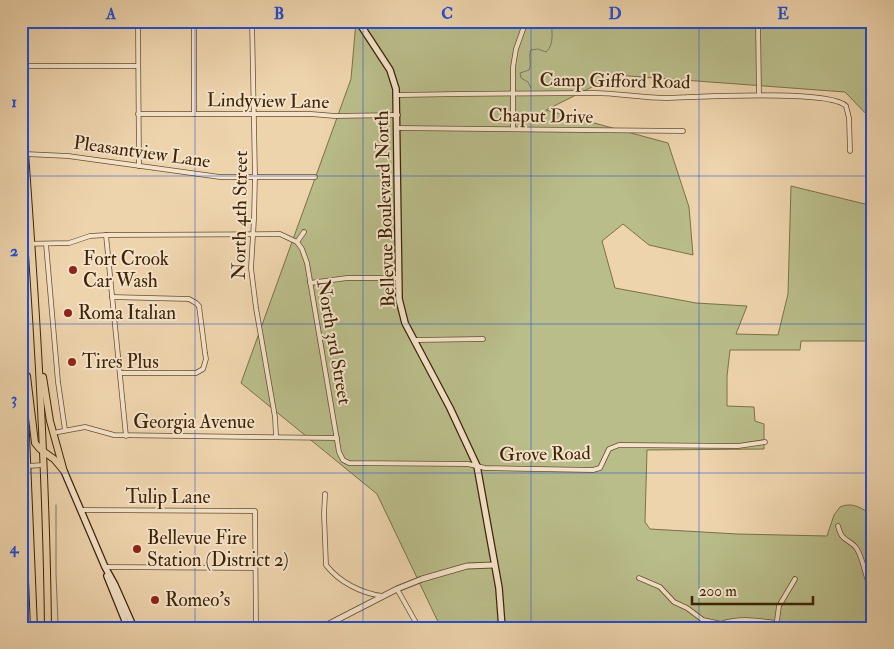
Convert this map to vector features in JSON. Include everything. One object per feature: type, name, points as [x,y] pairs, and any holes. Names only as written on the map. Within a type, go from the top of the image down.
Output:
[{"type":"main road","name":"Bellevue Boulevard North","points":[[358,21],[390,70],[397,94],[401,310],[477,466],[502,607],[502,628]]},
{"type":"main road","points":[[21,98],[44,465],[48,628]]},
{"type":"main road","points":[[21,315],[24,468],[34,628]]},
{"type":"main road","points":[[38,348],[53,433],[64,471],[105,567],[134,628]]},
{"type":"main road","points":[[23,355],[28,380],[34,439],[37,446],[54,459],[64,471]]},
{"type":"main road","points":[[105,567],[109,582],[128,628]]},
{"type":"street","name":"North 4th Street","points":[[252,21],[256,176],[251,268],[275,417],[276,436]]},
{"type":"street","points":[[513,129],[515,58],[526,21]]},
{"type":"street","points":[[758,21],[759,95]]},
{"type":"street","points":[[867,21],[873,25]]},
{"type":"street","points":[[138,26],[139,166]]},
{"type":"street","points":[[194,26],[194,114]]},
{"type":"street","points":[[21,66],[138,66]]},
{"type":"street","name":"Camp Gifford Road","points":[[397,94],[606,94],[665,98],[759,95],[830,100],[843,103],[846,106],[849,118],[850,151]]},
{"type":"street","name":"Lindyview Lane","points":[[138,114],[398,115]]},
{"type":"street","name":"Chaput Drive","points":[[398,128],[683,130]]},
{"type":"street","points":[[540,130],[540,136]]},
{"type":"street","name":"Pleasantview Lane","points":[[25,154],[68,156],[220,176],[315,177]]},
{"type":"street","points":[[21,244],[69,243],[90,236],[106,235],[280,234],[297,242],[304,232]]},
{"type":"street","points":[[106,235],[126,436]]},
{"type":"street","name":"North 3rd Street","points":[[297,242],[305,255],[340,456],[343,460]]},
{"type":"street","points":[[46,244],[58,381],[65,430]]},
{"type":"street","points":[[310,283],[347,278],[399,278]]},
{"type":"street","points":[[112,297],[189,298],[196,303],[200,314],[206,359],[201,371],[188,374],[120,373]]},
{"type":"street","points":[[415,340],[483,339]]},
{"type":"street","name":"Georgia Avenue","points":[[53,433],[86,427],[109,434],[126,436],[337,438]]},
{"type":"street","name":"Grove Road","points":[[343,460],[349,463],[468,464],[485,468],[593,470],[600,468],[609,449],[619,445],[738,446],[766,442]]},
{"type":"street","points":[[24,468],[44,465]]},
{"type":"street","points":[[325,494],[326,565],[354,588],[369,594],[384,596]]},
{"type":"street","name":"Tulip Lane","points":[[81,510],[255,511],[255,568]]},
{"type":"street","points":[[838,526],[842,536],[858,550],[873,593]]},
{"type":"street","points":[[264,628],[311,628],[332,624],[384,596],[422,579],[458,568],[494,565]]},
{"type":"street","points":[[105,567],[255,568],[256,628]]},
{"type":"street","points":[[639,578],[660,587],[674,602],[687,608],[703,620],[741,626],[755,621],[776,626],[781,600],[795,578]]},
{"type":"street","points":[[397,590],[419,628]]},
{"type":"green space","points":[[356,21],[873,21],[873,121],[845,92],[616,75],[546,110],[668,143],[689,207],[693,255],[649,245],[623,224],[602,241],[615,288],[696,303],[747,306],[736,334],[778,335],[788,294],[791,186],[873,206],[873,341],[801,341],[800,350],[730,350],[727,376],[727,406],[754,407],[755,421],[764,424],[764,449],[647,450],[645,522],[650,529],[737,534],[827,536],[834,515],[840,507],[851,505],[868,512],[868,467],[873,467],[873,628],[441,628],[377,494],[241,383],[351,79]]},
{"type":"waterway","points":[[531,88],[528,82],[521,78],[520,73],[529,70],[531,50],[538,49],[546,52],[549,49],[552,42],[552,21]]},
{"type":"waterway","points":[[56,505],[58,623]]},
{"type":"place","name":"Fort Crook Car Wash","points":[[73,270]]},
{"type":"place","name":"Roma Italian","points":[[68,313]]},
{"type":"place","name":"Tires Plus","points":[[72,362]]},
{"type":"place","name":"Bellevue Fire Station (District 2)","points":[[137,549]]},
{"type":"place","name":"Romeo's","points":[[155,600]]}]
